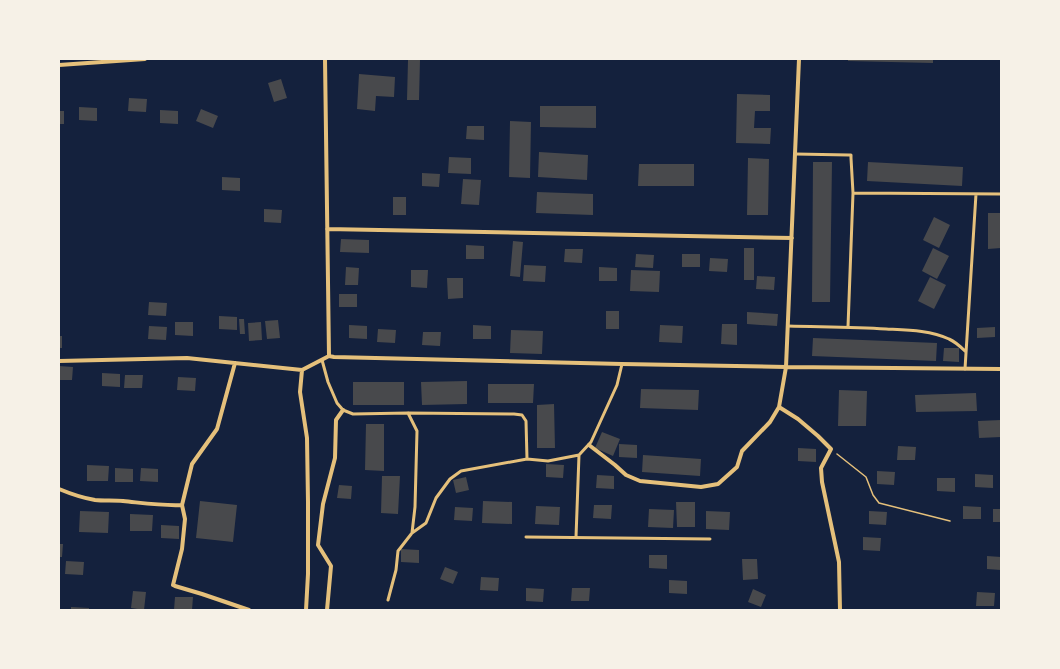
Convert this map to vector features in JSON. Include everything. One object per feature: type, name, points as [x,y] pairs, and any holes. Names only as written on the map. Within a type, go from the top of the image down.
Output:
[{"type":"street","points":[[59,65],[145,59]]},
{"type":"street","points":[[325,59],[329,356]]},
{"type":"street","points":[[589,445],[626,475],[640,481],[702,487],[718,484],[737,467],[742,451],[770,422],[778,407],[786,367],[799,59]]},
{"type":"street","points":[[327,229],[792,238]]},
{"type":"street","points":[[59,361],[187,358],[302,370],[329,356],[622,364],[1001,369]]},
{"type":"street","points":[[235,363],[217,429],[192,464],[182,504],[185,519],[182,549],[173,585],[249,610]]},
{"type":"street","points":[[302,370],[300,392],[307,438],[308,574],[306,610]]},
{"type":"street","points":[[778,407],[798,419],[831,449],[821,468],[822,482],[839,562],[840,610]]},
{"type":"street","points":[[327,610],[331,566],[318,545],[324,504],[335,458],[336,420],[343,410]]},
{"type":"street","points":[[59,490],[96,500],[122,500],[159,505],[182,504]]},
{"type":"lane","points":[[795,154],[851,155],[853,193],[848,327]]},
{"type":"lane","points":[[853,193],[1001,194]]},
{"type":"lane","points":[[965,369],[976,194]]},
{"type":"lane","points":[[788,326],[848,327],[933,333],[951,340],[966,352]]},
{"type":"lane","points":[[322,360],[328,382],[337,403],[343,410],[353,414],[408,413],[522,415],[526,421],[527,459]]},
{"type":"lane","points":[[388,600],[396,570],[398,551],[412,533],[426,523],[436,498],[450,479],[461,471],[527,459],[548,461],[580,455],[591,442],[617,385],[622,364]]},
{"type":"lane","points":[[408,413],[417,431],[415,507],[412,533]]},
{"type":"lane","points":[[576,537],[580,455]]},
{"type":"lane","points":[[526,537],[710,539]]},
{"type":"path","points":[[831,449],[866,477],[873,495],[879,503],[950,521]]},
{"type":"building","points":[[848,59],[933,59],[933,63],[848,61]]},
{"type":"building","points":[[408,60],[420,60],[419,100],[407,100]]},
{"type":"building","points":[[359,74],[395,77],[394,97],[376,96],[375,111],[357,109]]},
{"type":"building","points":[[281,79],[287,98],[274,102],[268,83]]},
{"type":"building","points":[[737,94],[770,95],[770,111],[755,111],[754,128],[771,128],[770,144],[736,143]]},
{"type":"building","points":[[129,98],[147,99],[146,112],[128,111]]},
{"type":"building","points":[[540,106],[596,106],[596,128],[540,127]]},
{"type":"building","points":[[79,107],[97,108],[97,121],[79,120]]},
{"type":"building","points":[[201,109],[218,116],[213,128],[196,121]]},
{"type":"building","points":[[160,110],[178,111],[178,124],[160,123]]},
{"type":"building","points":[[59,111],[64,111],[64,124],[59,124]]},
{"type":"building","points":[[510,121],[531,122],[530,178],[509,177]]},
{"type":"building","points":[[467,126],[484,126],[484,140],[466,139]]},
{"type":"building","points":[[539,152],[588,155],[587,180],[538,177]]},
{"type":"building","points":[[449,157],[471,158],[471,174],[448,173]]},
{"type":"building","points":[[748,158],[769,159],[768,215],[747,215]]},
{"type":"building","points":[[813,162],[832,162],[830,302],[812,302]]},
{"type":"building","points":[[868,162],[963,167],[962,186],[867,181]]},
{"type":"building","points":[[639,164],[694,164],[694,186],[638,186]]},
{"type":"building","points":[[422,173],[440,174],[439,187],[422,186]]},
{"type":"building","points":[[222,177],[240,178],[240,191],[222,190]]},
{"type":"building","points":[[463,179],[481,180],[479,205],[461,204]]},
{"type":"building","points":[[537,192],[593,194],[593,215],[536,213]]},
{"type":"building","points":[[393,197],[406,197],[406,215],[393,215]]},
{"type":"building","points":[[264,209],[282,210],[281,223],[264,222]]},
{"type":"building","points":[[988,213],[1001,213],[1001,248],[988,249]]},
{"type":"building","points":[[934,217],[950,225],[939,248],[923,240]]},
{"type":"building","points":[[341,239],[369,240],[369,253],[340,252]]},
{"type":"building","points":[[513,241],[523,242],[520,277],[510,276]]},
{"type":"building","points":[[466,245],[484,246],[484,259],[466,259]]},
{"type":"building","points":[[744,248],[754,248],[754,280],[744,280]]},
{"type":"building","points":[[933,248],[949,256],[937,279],[922,271]]},
{"type":"building","points":[[565,249],[583,249],[582,263],[564,262]]},
{"type":"building","points":[[636,254],[654,255],[653,268],[635,267]]},
{"type":"building","points":[[682,254],[700,254],[700,267],[682,267]]},
{"type":"building","points":[[710,258],[728,259],[727,272],[709,271]]},
{"type":"building","points":[[524,265],[546,266],[545,282],[523,281]]},
{"type":"building","points":[[346,267],[359,268],[358,285],[345,285]]},
{"type":"building","points":[[599,267],[617,268],[617,281],[599,281]]},
{"type":"building","points":[[411,270],[428,270],[427,288],[411,287]]},
{"type":"building","points":[[631,270],[660,271],[659,292],[630,291]]},
{"type":"building","points":[[757,276],[775,277],[774,290],[756,289]]},
{"type":"building","points":[[930,277],[946,285],[934,309],[918,301]]},
{"type":"building","points":[[447,278],[463,278],[463,298],[448,299]]},
{"type":"building","points":[[339,294],[357,294],[357,307],[339,307]]},
{"type":"building","points":[[149,302],[167,303],[166,316],[148,315]]},
{"type":"building","points":[[606,311],[619,311],[619,329],[606,329]]},
{"type":"building","points":[[747,312],[778,314],[777,326],[747,324]]},
{"type":"building","points":[[219,316],[237,317],[237,330],[219,329]]},
{"type":"building","points":[[239,319],[244,319],[245,334],[240,334]]},
{"type":"building","points":[[278,320],[280,338],[267,339],[265,321]]},
{"type":"building","points":[[175,322],[193,322],[193,336],[175,335]]},
{"type":"building","points":[[261,322],[262,340],[249,341],[248,323]]},
{"type":"building","points":[[722,324],[737,324],[737,345],[721,344]]},
{"type":"building","points":[[349,325],[367,326],[367,339],[349,338]]},
{"type":"building","points":[[473,325],[491,326],[491,339],[473,339]]},
{"type":"building","points":[[660,325],[683,326],[682,343],[659,342]]},
{"type":"building","points":[[149,326],[167,327],[166,340],[148,339]]},
{"type":"building","points":[[995,327],[995,337],[977,338],[977,328]]},
{"type":"building","points":[[378,329],[396,330],[395,343],[377,342]]},
{"type":"building","points":[[511,330],[543,331],[542,354],[510,353]]},
{"type":"building","points":[[423,332],[441,332],[440,346],[422,345]]},
{"type":"building","points":[[59,336],[62,336],[62,348],[59,348]]},
{"type":"building","points":[[813,338],[937,343],[936,361],[812,356]]},
{"type":"building","points":[[944,348],[959,348],[959,362],[943,361]]},
{"type":"building","points":[[59,366],[73,367],[72,380],[59,380]]},
{"type":"building","points":[[102,373],[120,374],[120,387],[102,386]]},
{"type":"building","points":[[125,375],[143,375],[142,388],[124,388]]},
{"type":"building","points":[[178,377],[196,378],[195,391],[177,390]]},
{"type":"building","points":[[467,381],[467,404],[422,405],[421,382]]},
{"type":"building","points":[[353,382],[404,382],[404,405],[353,405]]},
{"type":"building","points":[[488,384],[534,384],[533,403],[488,403]]},
{"type":"building","points":[[641,389],[699,390],[698,410],[640,408]]},
{"type":"building","points":[[839,390],[867,391],[866,426],[838,426]]},
{"type":"building","points":[[976,393],[977,411],[916,412],[915,395]]},
{"type":"building","points":[[554,404],[555,448],[537,448],[537,405]]},
{"type":"building","points":[[1001,420],[1001,437],[979,438],[978,421]]},
{"type":"building","points":[[366,424],[384,424],[384,471],[365,470]]},
{"type":"building","points":[[602,432],[620,439],[613,456],[595,448]]},
{"type":"building","points":[[619,444],[637,445],[637,458],[619,457]]},
{"type":"building","points":[[898,446],[916,447],[915,460],[897,460]]},
{"type":"building","points":[[798,448],[816,449],[816,462],[798,461]]},
{"type":"building","points":[[643,455],[701,459],[700,476],[642,472]]},
{"type":"building","points":[[546,464],[564,465],[563,478],[546,477]]},
{"type":"building","points":[[87,465],[109,466],[108,481],[87,481]]},
{"type":"building","points":[[115,468],[133,469],[133,482],[115,482]]},
{"type":"building","points":[[141,468],[158,469],[158,482],[140,481]]},
{"type":"building","points":[[877,471],[895,472],[894,485],[877,484]]},
{"type":"building","points":[[975,474],[993,475],[993,488],[975,487]]},
{"type":"building","points":[[597,475],[614,476],[614,489],[596,488]]},
{"type":"building","points":[[382,476],[400,476],[398,514],[381,513]]},
{"type":"building","points":[[466,477],[469,490],[456,493],[453,480]]},
{"type":"building","points":[[937,478],[955,478],[955,492],[937,491]]},
{"type":"building","points":[[339,485],[352,486],[351,499],[337,498]]},
{"type":"building","points":[[200,501],[237,505],[233,542],[196,538]]},
{"type":"building","points":[[483,501],[512,502],[512,524],[482,523]]},
{"type":"building","points":[[676,502],[695,502],[695,527],[677,527]]},
{"type":"building","points":[[594,505],[612,505],[611,519],[593,518]]},
{"type":"building","points":[[536,506],[560,507],[559,525],[535,524]]},
{"type":"building","points":[[963,506],[981,507],[981,519],[963,519]]},
{"type":"building","points":[[455,507],[473,508],[472,521],[454,520]]},
{"type":"building","points":[[649,509],[674,510],[673,528],[648,527]]},
{"type":"building","points":[[993,509],[1001,509],[1001,522],[993,522]]},
{"type":"building","points":[[80,511],[109,512],[108,533],[79,532]]},
{"type":"building","points":[[706,511],[730,512],[729,530],[706,529]]},
{"type":"building","points":[[869,511],[887,512],[886,525],[869,524]]},
{"type":"building","points":[[130,514],[153,515],[152,531],[130,531]]},
{"type":"building","points":[[161,525],[179,526],[179,539],[161,538]]},
{"type":"building","points":[[863,537],[881,538],[880,551],[863,550]]},
{"type":"building","points":[[59,544],[63,544],[62,557],[59,557]]},
{"type":"building","points":[[401,549],[419,550],[419,563],[401,562]]},
{"type":"building","points":[[649,555],[667,555],[667,569],[649,568]]},
{"type":"building","points":[[987,556],[1001,557],[1001,570],[987,569]]},
{"type":"building","points":[[742,559],[757,559],[758,579],[743,580]]},
{"type":"building","points":[[66,561],[84,562],[83,575],[65,574]]},
{"type":"building","points":[[445,567],[458,572],[453,584],[440,579]]},
{"type":"building","points":[[481,577],[499,578],[498,591],[480,590]]},
{"type":"building","points":[[669,580],[687,581],[687,594],[669,593]]},
{"type":"building","points":[[526,588],[544,589],[543,602],[526,601]]},
{"type":"building","points":[[572,588],[590,588],[589,601],[571,601]]},
{"type":"building","points":[[753,589],[766,595],[761,607],[748,602]]},
{"type":"building","points":[[133,591],[146,592],[144,610],[131,608]]},
{"type":"building","points":[[977,592],[995,593],[994,606],[976,606]]},
{"type":"building","points":[[175,597],[193,597],[192,610],[174,610]]},
{"type":"building","points":[[71,607],[89,608],[89,610],[71,610]]}]
